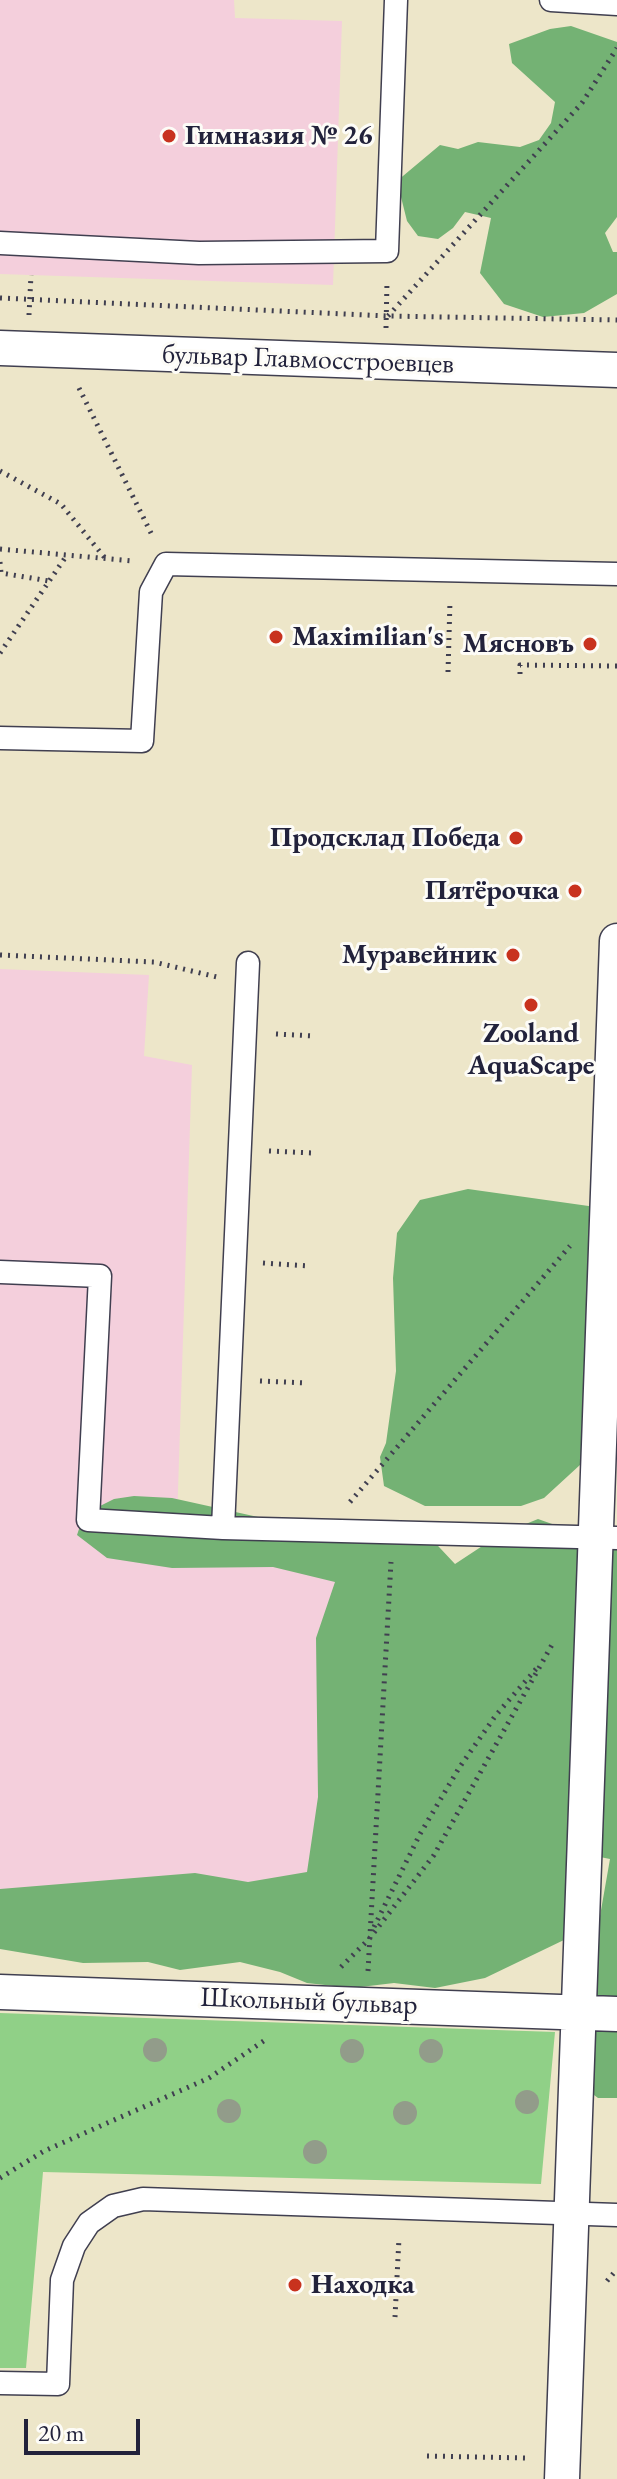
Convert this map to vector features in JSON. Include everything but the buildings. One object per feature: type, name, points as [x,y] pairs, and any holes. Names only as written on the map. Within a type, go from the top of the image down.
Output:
[{"type":"street","name":"бульвар Главмосстроевцев","points":[[0,348],[59,348],[380,364],[617,370]]},
{"type":"street","points":[[563,2469],[579,2013],[606,1537],[608,1202],[617,941]]},
{"type":"street","name":"Школьный бульвар","points":[[0,1992],[617,2014]]},
{"type":"lane","points":[[0,243],[199,253],[387,251],[396,0]]},
{"type":"lane","points":[[551,0],[617,4]]},
{"type":"lane","points":[[0,738],[142,741],[151,592],[166,564],[617,574]]},
{"type":"lane","points":[[223,1528],[247,974]]},
{"type":"lane","points":[[0,1272],[100,1276],[88,1520],[223,1528],[606,1537]]},
{"type":"lane","points":[[0,2383],[58,2384],[62,2280],[74,2246],[89,2223],[113,2206],[143,2199],[617,2215]]},
{"type":"path","points":[[387,316],[582,103],[617,48]]},
{"type":"path","points":[[380,364],[387,316],[387,251]]},
{"type":"path","points":[[0,298],[387,316],[617,320]]},
{"type":"path","points":[[59,348],[166,564]]},
{"type":"path","points":[[0,471],[61,504],[106,559]]},
{"type":"path","points":[[0,549],[166,564]]},
{"type":"path","points":[[0,653],[67,555]]},
{"type":"path","points":[[0,562],[1,573],[49,581]]},
{"type":"path","points":[[448,672],[451,591]]},
{"type":"path","points":[[520,674],[520,665],[617,666]]},
{"type":"path","points":[[0,955],[154,962],[247,974]]},
{"type":"path","points":[[245,1033],[315,1036]]},
{"type":"path","points":[[240,1150],[312,1153]]},
{"type":"path","points":[[326,1530],[608,1202]]},
{"type":"path","points":[[235,1262],[310,1266]]},
{"type":"path","points":[[230,1380],[307,1383]]},
{"type":"path","points":[[367,2004],[393,1532]]},
{"type":"path","points":[[0,2178],[44,2151],[209,2078],[265,2041],[308,2002],[369,1939],[434,1855],[559,1632]]},
{"type":"path","points":[[369,1939],[420,1834],[459,1768],[496,1715],[544,1659]]},
{"type":"path","points":[[395,2317],[401,2208]]},
{"type":"path","points":[[427,2456],[563,2469]]},
{"type":"shaded area","name":"Гимназия № 26","points":[[0,0],[234,0],[235,18],[342,21],[333,285],[0,274]]},
{"type":"shaded area","points":[[0,969],[149,975],[144,1056],[192,1065],[176,1551],[356,1560],[340,1943],[0,1929]]},
{"type":"green space","points":[[571,26],[617,42],[617,217],[605,233],[613,252],[617,252],[617,294],[584,313],[543,317],[504,304],[480,273],[491,218],[465,212],[453,228],[438,239],[418,236],[407,221],[397,181],[440,145],[458,149],[478,142],[520,147],[539,140],[551,123],[555,102],[512,63],[509,44],[550,29]]},
{"type":"green space","points":[[468,1189],[617,1210],[617,1431],[544,1498],[521,1506],[425,1506],[384,1486],[380,1457],[386,1443],[396,1371],[393,1278],[397,1233],[420,1200]]},
{"type":"green space","points":[[134,1496],[172,1498],[258,1517],[424,1531],[455,1564],[499,1535],[538,1519],[617,1547],[617,2098],[598,2098],[590,2092],[597,1933],[610,1859],[595,1856],[566,1939],[485,1978],[435,1988],[394,1983],[352,1988],[307,1983],[280,1972],[240,1962],[180,1970],[148,1962],[83,1963],[0,1949],[0,1889],[195,1873],[248,1882],[307,1872],[318,1797],[316,1638],[335,1582],[273,1567],[172,1568],[107,1558],[77,1535],[84,1514],[114,1499]]},
{"type":"green space","points":[[0,2013],[555,2032],[541,2184],[43,2172],[26,2368],[0,2368]]},
{"type":"place","name":"Гимназия № 26","points":[[169,136]]},
{"type":"place","name":"Maximilian's","points":[[276,637]]},
{"type":"place","name":"Мясновъ","points":[[590,644]]},
{"type":"place","name":"Продсклад Победа","points":[[516,838]]},
{"type":"place","name":"Пятёрочка","points":[[575,891]]},
{"type":"place","name":"Муравейник","points":[[513,955]]},
{"type":"place","name":"Zooland AquaScape","points":[[531,1005]]},
{"type":"place","name":"Находка","points":[[295,2285]]}]
